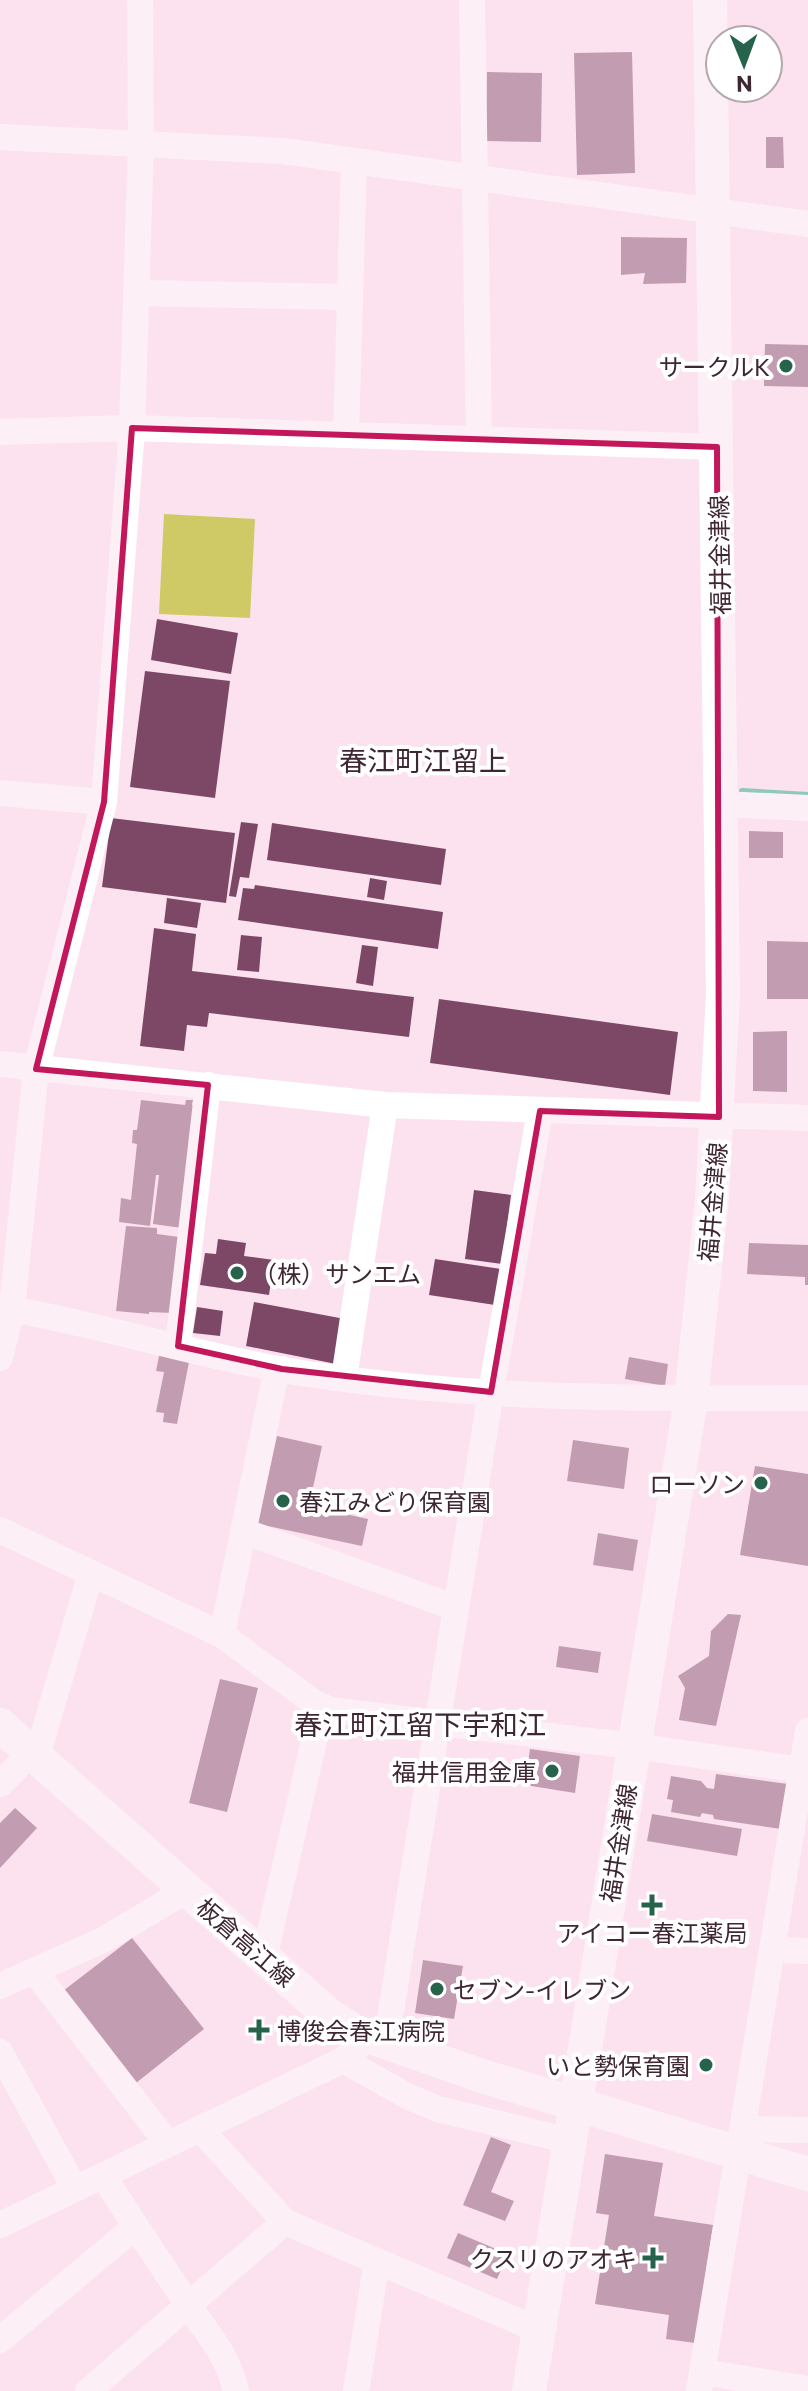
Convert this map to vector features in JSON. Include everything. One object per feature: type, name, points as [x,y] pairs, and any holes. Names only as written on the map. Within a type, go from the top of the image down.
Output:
[{"type":"main road","name":"福井金津線","points":[[529,2391],[691,1399],[719,1117],[723,994],[722,804],[710,0]]},
{"type":"main road","name":"板倉高江線","points":[[0,1725],[329,2015],[354,2031],[576,2105],[740,2141],[797,2166]]},
{"type":"street","points":[[0,1358],[36,1069],[104,802],[132,428],[141,143],[140,0]]},
{"type":"street","points":[[472,0],[479,439]]},
{"type":"street","points":[[0,137],[283,151],[808,224]]},
{"type":"street","points":[[346,435],[354,161]]},
{"type":"street","points":[[137,293],[350,297]]},
{"type":"street","points":[[0,432],[132,428],[717,447]]},
{"type":"street","points":[[0,793],[104,802]]},
{"type":"street","points":[[722,804],[808,808]]},
{"type":"street","points":[[0,1064],[385,1105],[808,1118]]},
{"type":"street","points":[[178,1346],[208,1085]]},
{"type":"street","points":[[344,1378],[385,1105]]},
{"type":"street","points":[[0,2225],[343,2060],[378,2039],[437,1723],[540,1111]]},
{"type":"street","points":[[6,1308],[282,1369],[344,1378],[491,1392],[691,1399],[808,1398]]},
{"type":"street","points":[[222,1635],[274,1382],[282,1369]]},
{"type":"street","points":[[0,1530],[222,1635],[329,1710],[634,1746],[805,1770]]},
{"type":"street","points":[[243,1531],[456,1608]]},
{"type":"street","points":[[0,1784],[35,1754],[91,1573]]},
{"type":"street","points":[[264,1958],[322,1706]]},
{"type":"street","points":[[808,1731],[805,1770],[701,2382],[808,2389]]},
{"type":"street","points":[[0,1986],[103,1940],[187,1890]]},
{"type":"street","points":[[772,1950],[808,1951]]},
{"type":"street","points":[[35,1972],[168,2144]]},
{"type":"street","points":[[0,2052],[75,2189]]},
{"type":"street","points":[[343,2060],[407,2096],[438,2109],[570,2141]]},
{"type":"street","points":[[200,2129],[285,2222],[539,2330]]},
{"type":"street","points":[[740,2141],[808,2130]]},
{"type":"street","points":[[103,2176],[188,2305],[219,2345],[231,2369],[236,2391]]},
{"type":"street","points":[[88,2391],[285,2222]]},
{"type":"street","points":[[0,2340],[136,2226]]},
{"type":"street","points":[[356,2391],[377,2261]]},
{"type":"highlighted area","points":[[132,428],[717,447],[719,1117],[540,1111],[491,1392],[282,1369],[178,1346],[208,1085],[36,1069],[104,802]]},
{"type":"shaded area","points":[[164,514],[255,519],[250,618],[159,614]]},
{"type":"building","points":[[632,52],[635,173],[577,175],[574,53]]},
{"type":"building","points":[[487,72],[542,73],[541,142],[486,141]]},
{"type":"building","points":[[766,137],[783,137],[784,168],[766,168]]},
{"type":"building","points":[[621,237],[687,238],[686,283],[643,284],[645,273],[621,275]]},
{"type":"building","name":"サークルK","points":[[765,344],[808,345],[808,387],[764,386]]},
{"type":"building","points":[[157,619],[238,633],[231,674],[151,660]]},
{"type":"building","points":[[145,671],[230,681],[215,798],[130,787]]},
{"type":"building","points":[[111,818],[235,833],[226,903],[102,887]]},
{"type":"building","points":[[241,822],[258,824],[249,878],[240,877],[236,897],[229,896]]},
{"type":"building","points":[[272,823],[446,849],[441,885],[267,860]]},
{"type":"building","points":[[749,831],[783,832],[783,858],[749,858]]},
{"type":"building","points":[[370,878],[387,881],[384,900],[367,897]]},
{"type":"building","points":[[255,885],[443,912],[438,949],[238,920],[243,888],[254,889]]},
{"type":"building","points":[[167,898],[201,903],[197,928],[164,923]]},
{"type":"building","points":[[154,928],[196,934],[192,971],[414,997],[409,1037],[209,1013],[207,1027],[187,1025],[184,1051],[140,1046]]},
{"type":"building","points":[[241,935],[262,937],[259,972],[237,970]]},
{"type":"building","points":[[767,941],[808,942],[808,999],[767,999]]},
{"type":"building","points":[[362,945],[378,947],[373,986],[356,983]]},
{"type":"building","points":[[439,999],[678,1032],[670,1095],[430,1063]]},
{"type":"building","points":[[787,1031],[787,1092],[753,1091],[753,1032]]},
{"type":"building","points":[[141,1100],[185,1105],[186,1100],[193,1100],[192,1105],[196,1107],[182,1228],[153,1224],[159,1175],[156,1175],[150,1226],[119,1222],[121,1198],[131,1200],[137,1144],[132,1143],[133,1130],[137,1130]]},
{"type":"building","points":[[474,1190],[511,1195],[502,1264],[465,1259]]},
{"type":"building","points":[[126,1226],[157,1228],[157,1234],[179,1237],[172,1313],[116,1311]]},
{"type":"building","name":"（株）サンエム","points":[[218,1239],[246,1243],[244,1256],[274,1260],[269,1295],[200,1285],[205,1253],[216,1254]]},
{"type":"building","points":[[749,1243],[808,1245],[808,1285],[805,1285],[805,1277],[747,1274]]},
{"type":"building","points":[[435,1259],[501,1269],[495,1305],[429,1295]]},
{"type":"building","points":[[254,1302],[345,1319],[336,1364],[246,1346]]},
{"type":"building","points":[[197,1307],[223,1311],[220,1336],[193,1333]]},
{"type":"building","points":[[160,1351],[190,1357],[177,1424],[163,1422],[164,1413],[156,1412],[164,1372],[156,1371]]},
{"type":"building","points":[[629,1357],[668,1364],[665,1386],[625,1379]]},
{"type":"building","points":[[277,1436],[322,1446],[309,1506],[368,1519],[362,1546],[258,1524]]},
{"type":"building","points":[[573,1440],[629,1448],[624,1489],[567,1481]]},
{"type":"building","points":[[755,1466],[808,1474],[808,1566],[740,1555]]},
{"type":"building","points":[[598,1533],[638,1540],[633,1571],[593,1565]]},
{"type":"building","points":[[728,1614],[741,1615],[716,1726],[679,1720],[685,1688],[678,1676],[709,1656],[711,1631]]},
{"type":"building","points":[[559,1646],[601,1652],[598,1673],[556,1667]]},
{"type":"building","points":[[220,1679],[258,1688],[227,1812],[189,1803]]},
{"type":"building","name":"福井信用金庫","points":[[530,1749],[580,1756],[575,1793],[525,1785]]},
{"type":"building","points":[[716,1774],[788,1784],[781,1829],[714,1819],[713,1815],[702,1813],[700,1817],[671,1812],[673,1800],[667,1799],[671,1776],[701,1781],[707,1788],[714,1789]]},
{"type":"building","points":[[15,1808],[37,1828],[0,1868],[0,1823]]},
{"type":"building","points":[[652,1814],[742,1829],[737,1856],[647,1841]]},
{"type":"building","points":[[132,1938],[204,2029],[136,2083],[63,1991]]},
{"type":"building","points":[[423,1960],[463,1966],[454,2019],[415,2013]]},
{"type":"building","points":[[491,2137],[511,2145],[491,2192],[514,2201],[505,2221],[463,2205]]},
{"type":"building","points":[[605,2154],[663,2163],[654,2216],[713,2225],[695,2343],[666,2339],[669,2315],[595,2304],[609,2215],[596,2213]]},
{"type":"building","points":[[458,2233],[508,2254],[497,2279],[447,2258]]},
{"type":"waterway","points":[[742,791],[808,795]]},
{"type":"place","name":"サークルK","points":[[786,366]]},
{"type":"place","name":"（株）サンエム","points":[[237,1273]]},
{"type":"place","name":"ローソン","points":[[761,1483]]},
{"type":"place","name":"春江みどり保育園","points":[[283,1501]]},
{"type":"place","name":"福井信用金庫","points":[[552,1771]]},
{"type":"place","name":"アイコー春江薬局","points":[[652,1905]]},
{"type":"place","name":"セブン-イレブン","points":[[437,1989]]},
{"type":"place","name":"博俊会春江病院","points":[[259,2030]]},
{"type":"place","name":"いと勢保育園","points":[[706,2065]]},
{"type":"place","name":"クスリのアオキ","points":[[653,2258]]},
{"type":"district","name":"春江町江留上","points":[[423,760]]},
{"type":"district","name":"春江町江留下宇和江","points":[[420,1724]]}]
